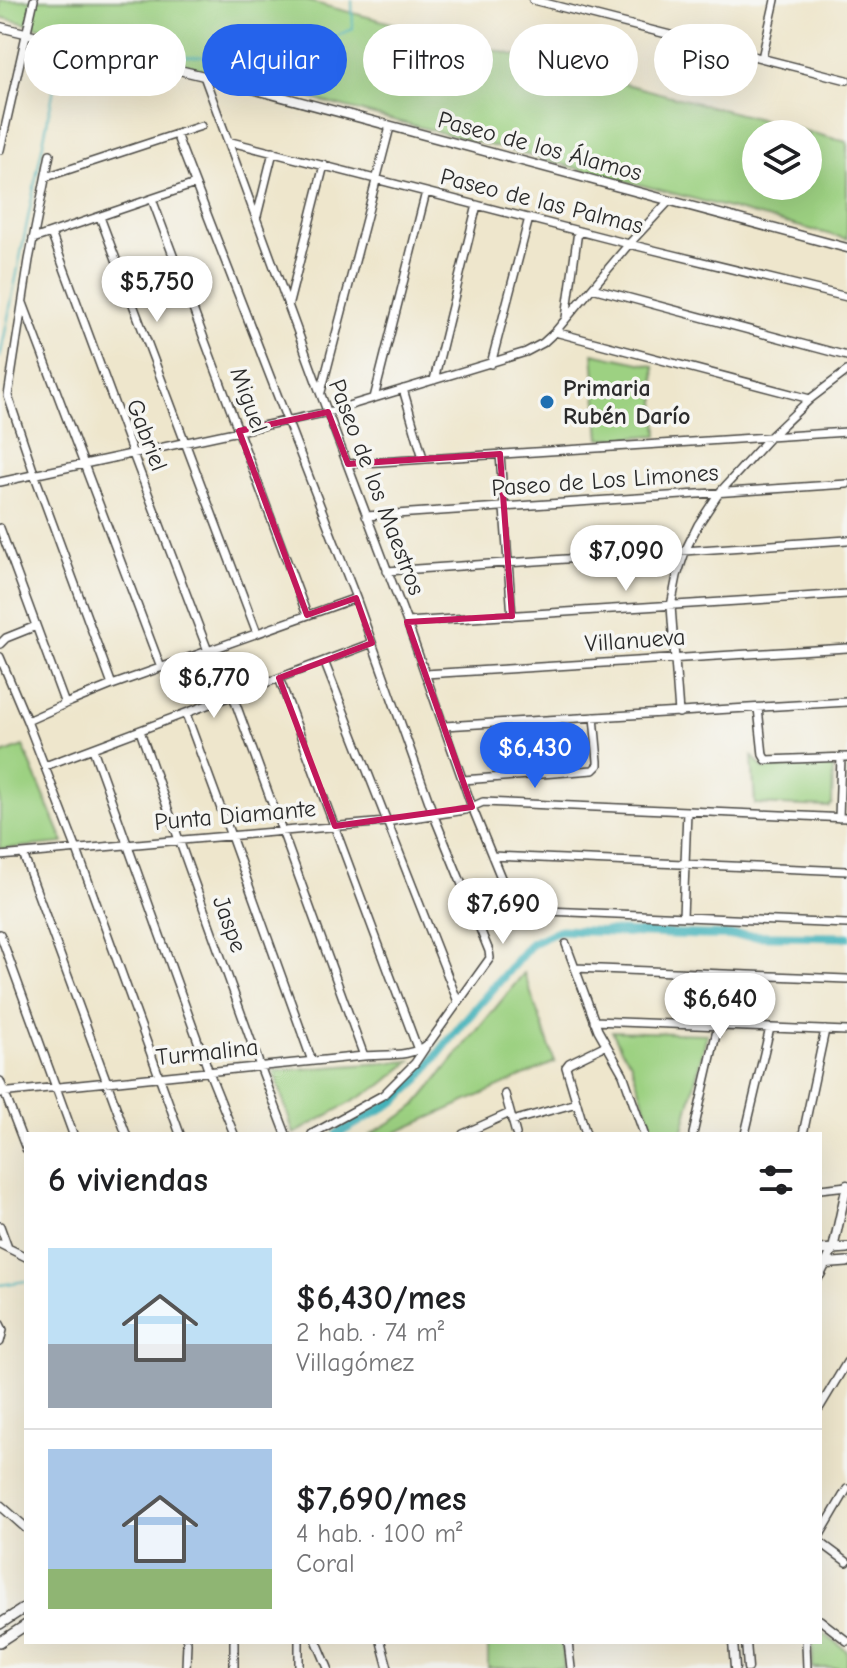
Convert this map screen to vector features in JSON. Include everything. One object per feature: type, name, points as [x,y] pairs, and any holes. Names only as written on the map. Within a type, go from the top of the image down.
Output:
[{"type":"main road","points":[[822,1250],[847,1248]]},
{"type":"main road","points":[[823,1264],[847,1262]]},
{"type":"main road","points":[[0,1624],[24,1608]]},
{"type":"main road","points":[[0,1642],[24,1626]]},
{"type":"street","points":[[28,24],[34,0]]},
{"type":"street","points":[[533,0],[847,80]]},
{"type":"street","points":[[762,58],[772,1]]},
{"type":"street","name":"Paseo de los Álamos","points":[[0,27],[24,34]]},
{"type":"street","points":[[0,150],[24,38]]},
{"type":"street","name":"Paseo de los Maestros","points":[[211,96],[510,903],[518,910],[683,917]]},
{"type":"street","name":"Paseo de los Álamos","points":[[277,96],[847,248]]},
{"type":"street","points":[[46,177],[201,126]]},
{"type":"street","points":[[321,395],[390,127]]},
{"type":"street","points":[[176,134],[356,598],[434,816],[490,955],[489,961],[415,1063],[383,1095],[316,1132]]},
{"type":"street","name":"Paseo de las Palmas","points":[[227,141],[847,297]]},
{"type":"street","points":[[257,218],[273,152]]},
{"type":"street","points":[[50,154],[8,396],[112,685]]},
{"type":"street","points":[[288,305],[324,165]]},
{"type":"street","points":[[33,239],[195,184]]},
{"type":"street","points":[[374,398],[426,192]]},
{"type":"street","name":"Miguel","points":[[152,199],[307,615]]},
{"type":"street","points":[[0,482],[328,412],[534,349],[555,332],[669,201]]},
{"type":"street","points":[[434,380],[477,205]]},
{"type":"street","points":[[100,217],[257,633]]},
{"type":"street","points":[[491,364],[529,218]]},
{"type":"street","points":[[565,320],[578,231]]},
{"type":"street","name":"Gabriel","points":[[51,233],[208,651]]},
{"type":"street","points":[[592,288],[847,356]]},
{"type":"street","points":[[23,301],[161,668]]},
{"type":"street","points":[[555,332],[810,399]]},
{"type":"street","points":[[679,713],[671,606],[686,549],[719,493],[810,399],[844,375]]},
{"type":"street","points":[[403,389],[423,458]]},
{"type":"street","points":[[348,464],[847,432]]},
{"type":"street","points":[[500,454],[512,616]]},
{"type":"street","name":"Paseo de Los Limones","points":[[366,516],[847,484]]},
{"type":"street","points":[[0,528],[65,704]]},
{"type":"street","points":[[387,571],[847,540]]},
{"type":"street","points":[[407,622],[847,594]]},
{"type":"street","points":[[27,721],[112,685],[356,598]]},
{"type":"street","points":[[0,644],[6,638],[36,626]]},
{"type":"street","points":[[45,766],[372,643]]},
{"type":"street","name":"Villanueva","points":[[425,674],[847,648]]},
{"type":"street","points":[[0,657],[77,850],[179,1132]]},
{"type":"street","points":[[324,661],[458,1002]]},
{"type":"street","points":[[279,678],[418,1050],[429,1043]]},
{"type":"street","points":[[233,696],[364,1056]]},
{"type":"street","points":[[444,726],[847,702]]},
{"type":"street","points":[[758,708],[766,760],[844,757],[843,818]]},
{"type":"street","points":[[186,714],[312,1061]]},
{"type":"street","points":[[463,780],[593,770],[598,765],[594,717]]},
{"type":"street","name":"Jaspe","points":[[140,731],[286,1132]]},
{"type":"street","points":[[93,749],[233,1132]]},
{"type":"street","name":"Punta Diamante","points":[[0,856],[386,822],[465,810],[483,802],[843,818]]},
{"type":"street","points":[[687,811],[683,917],[847,924]]},
{"type":"street","points":[[23,854],[125,1132]]},
{"type":"street","points":[[492,856],[847,871]]},
{"type":"street","points":[[0,934],[72,1132]]},
{"type":"street","points":[[566,944],[594,1021],[623,1074],[643,1132]]},
{"type":"street","points":[[575,968],[847,979]]},
{"type":"street","points":[[594,1021],[847,1031]]},
{"type":"street","points":[[693,1132],[718,1026]]},
{"type":"street","points":[[745,1132],[770,1028]]},
{"type":"street","points":[[803,1132],[825,1030]]},
{"type":"street","points":[[585,1132],[566,1067],[606,1045]]},
{"type":"street","name":"Turmalina","points":[[2,1093],[418,1050]]},
{"type":"street","points":[[0,1081],[24,1144]]},
{"type":"street","points":[[505,1094],[515,1132]]},
{"type":"street","points":[[469,1132],[511,1117],[577,1103]]},
{"type":"street","points":[[822,1189],[847,1186],[833,1249],[823,1264]]},
{"type":"street","points":[[0,1226],[9,1250]]},
{"type":"street","points":[[0,1244],[24,1256]]},
{"type":"street","points":[[0,1324],[3,1330],[0,1342]]},
{"type":"street","points":[[822,1404],[847,1362]]},
{"type":"street","points":[[822,1532],[847,1489]]},
{"type":"street","points":[[0,1505],[24,1526]]},
{"type":"street","points":[[822,1543],[847,1562]]},
{"type":"street","points":[[822,1622],[847,1641]]},
{"type":"street","points":[[186,1668],[187,1644]]},
{"type":"street","points":[[234,1644],[234,1668]]},
{"type":"street","points":[[299,1644],[299,1668]]},
{"type":"street","points":[[318,1644],[328,1668]]},
{"type":"street","points":[[382,1644],[388,1668]]},
{"type":"street","points":[[568,1644],[571,1668]]},
{"type":"street","points":[[733,1644],[735,1668]]},
{"type":"street","points":[[746,1644],[748,1668]]},
{"type":"street","points":[[806,1644],[807,1668]]},
{"type":"highlighted area","points":[[328,412],[348,464],[500,454],[512,616],[407,622],[472,807],[335,826],[279,678],[372,643],[356,598],[307,615],[239,431]]},
{"type":"green space","points":[[0,0],[303,0],[395,24],[363,24],[363,96],[493,96],[493,50],[509,54],[509,96],[638,96],[638,87],[654,92],[654,96],[671,96],[763,120],[742,120],[742,200],[822,200],[822,135],[847,142],[847,239],[301,96],[347,96],[347,24],[202,24],[202,70],[186,66],[186,24],[27,24],[0,17]]},
{"type":"green space","points":[[593,353],[654,366],[658,435],[600,439]]},
{"type":"green space","points":[[23,746],[64,843],[0,849],[0,755]]},
{"type":"green space","points":[[752,756],[764,769],[830,764],[833,768],[832,804],[828,807],[755,804]]},
{"type":"green space","points":[[524,973],[555,1062],[398,1132],[374,1132],[416,1105]]},
{"type":"green space","points":[[612,1031],[707,1034],[682,1132],[654,1132],[630,1061]]},
{"type":"green space","points":[[411,1061],[382,1085],[298,1132],[293,1132],[274,1071]]},
{"type":"green space","points":[[822,1632],[847,1651],[847,1668],[813,1668],[812,1644],[822,1644]]},
{"type":"green space","points":[[488,1644],[562,1644],[564,1668],[488,1668]]},
{"type":"waterway","points":[[186,56],[272,51],[319,42],[353,29],[352,0]]},
{"type":"waterway","points":[[0,358],[52,96]]},
{"type":"waterway","points":[[341,1132],[395,1101],[415,1083],[532,943],[560,930],[847,937]]},
{"type":"waterway","points":[[0,1285],[24,1281]]},
{"type":"place","name":"Primaria Rubén Darío","points":[[547,402]]}]
